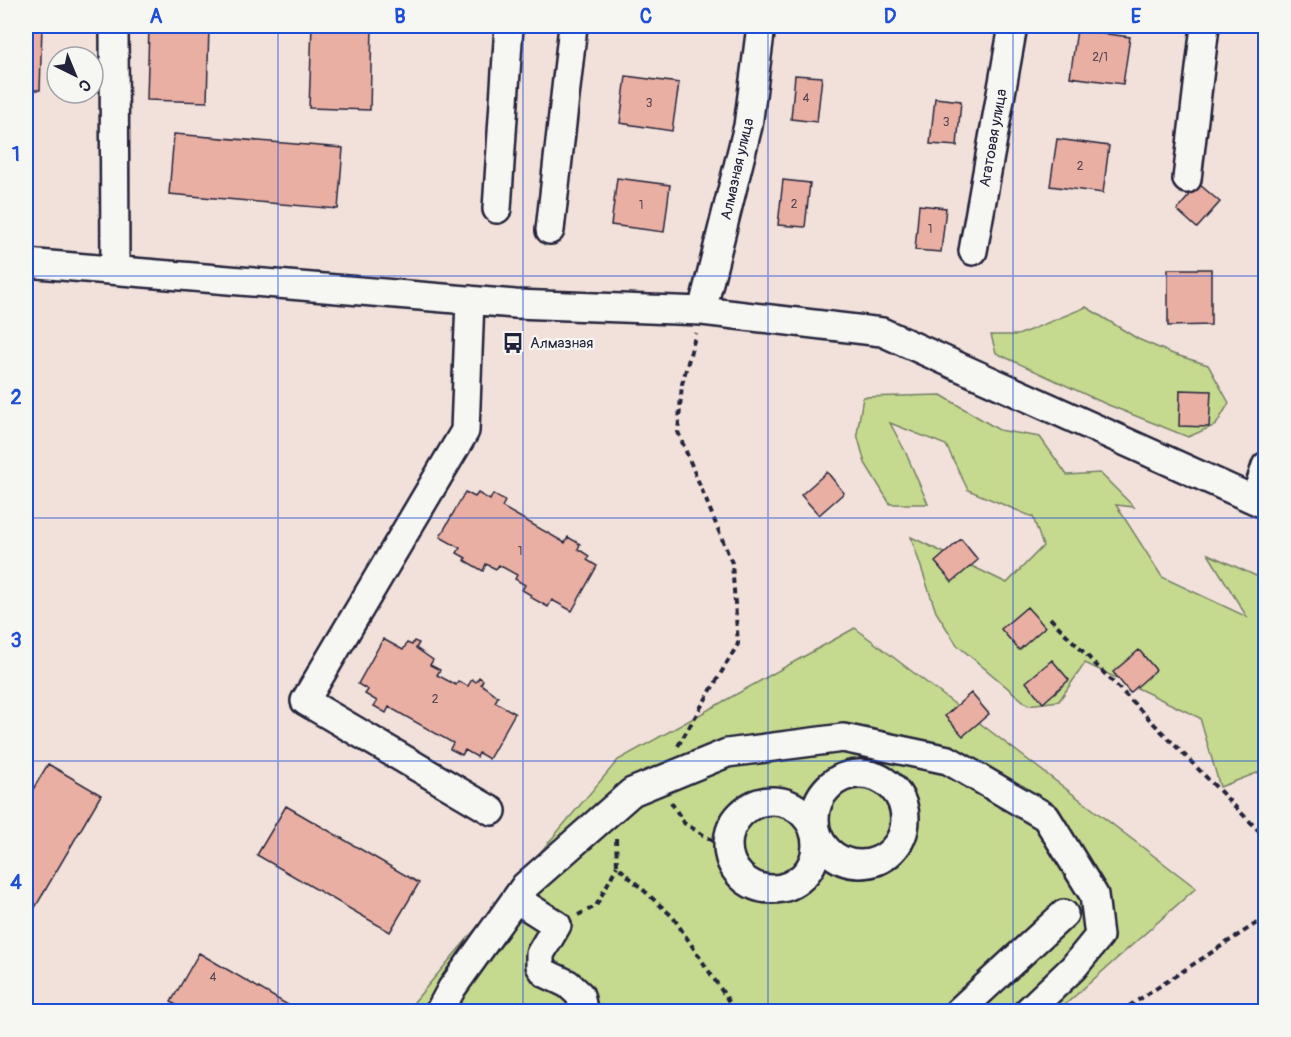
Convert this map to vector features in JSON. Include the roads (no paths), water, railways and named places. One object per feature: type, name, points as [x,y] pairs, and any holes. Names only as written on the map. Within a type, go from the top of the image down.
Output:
[{"type":"street","points":[[114,26],[115,270]]},
{"type":"street","points":[[497,208],[509,26]]},
{"type":"street","points":[[550,230],[573,26]]},
{"type":"street","name":"Алмазная улица","points":[[702,311],[748,126],[761,26]]},
{"type":"street","name":"Агатовая улица","points":[[973,251],[1013,26]]},
{"type":"street","points":[[1187,179],[1205,26]]},
{"type":"street","points":[[26,263],[515,304],[702,311],[882,332],[1260,502],[1266,466]]},
{"type":"street","points":[[470,300],[465,431],[305,701],[492,811]]},
{"type":"street","points":[[439,1011],[452,988],[525,886],[632,792],[727,753],[843,738],[948,760],[1046,817],[1094,895],[1099,936],[1073,968],[1027,1011]]},
{"type":"street","points":[[774,799],[791,804],[806,814],[816,831],[817,848],[812,865],[801,879],[785,888],[767,889],[750,884],[737,872],[729,856],[728,839],[733,823],[743,811],[758,802],[774,799]]},
{"type":"street","points":[[516,899],[557,925],[540,954],[540,966],[545,973],[568,984],[580,995],[583,1009],[581,1011]]},
{"type":"street","points":[[958,1011],[1064,914]]},
{"type":"place","name":"Алмазная","points":[[513,343]]}]
